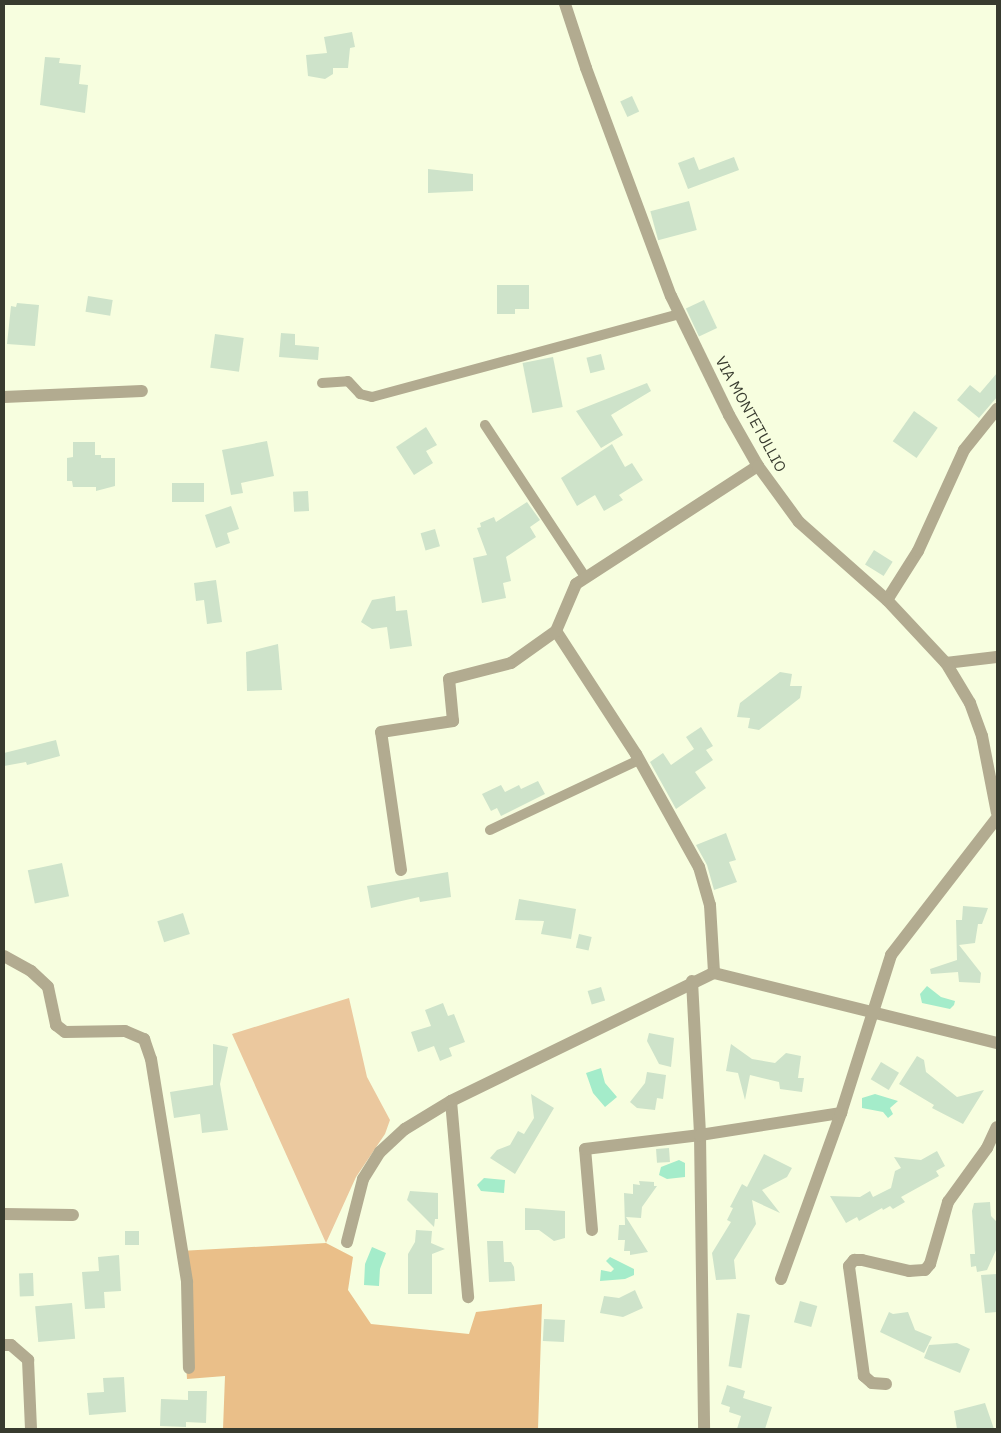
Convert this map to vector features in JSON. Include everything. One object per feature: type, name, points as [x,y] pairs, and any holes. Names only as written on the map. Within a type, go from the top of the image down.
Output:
[{"type":"street","name":"VIA MONTETULLIO","points":[[565,4],[586,68],[680,314],[758,466],[799,522],[888,600],[946,663],[970,703],[982,736],[997,813]]},
{"type":"street","points":[[4,397],[142,391]]},
{"type":"street","points":[[888,600],[918,551],[964,450],[997,410]]},
{"type":"street","points":[[401,870],[382,732],[453,721],[448,679],[511,663],[556,630],[576,584],[758,466]]},
{"type":"street","points":[[556,630],[639,760],[699,868],[710,905],[714,973]]},
{"type":"street","points":[[946,663],[997,657]]},
{"type":"street","points":[[781,1279],[841,1112],[891,955],[997,818]]},
{"type":"street","points":[[4,956],[31,971],[48,987],[56,1025],[65,1032],[125,1031],[144,1039],[151,1059],[187,1282],[190,1368]]},
{"type":"street","points":[[347,1242],[363,1179],[380,1152],[405,1128],[450,1102],[692,981],[714,973],[996,1043]]},
{"type":"street","points":[[692,981],[700,1135],[704,1429]]},
{"type":"street","points":[[450,1102],[468,1297]]},
{"type":"street","points":[[592,1230],[585,1149],[700,1135],[841,1112]]},
{"type":"street","points":[[886,1384],[872,1383],[864,1376],[849,1266],[854,1260],[862,1260],[909,1271],[925,1270],[930,1264],[948,1202],[987,1148],[997,1127]]},
{"type":"street","points":[[4,1214],[73,1215]]},
{"type":"street","points":[[4,1345],[11,1345],[28,1360],[31,1429]]},
{"type":"lane","points":[[322,383],[348,381],[360,394],[372,397],[680,314]]},
{"type":"lane","points":[[485,425],[586,578]]},
{"type":"lane","points":[[490,830],[639,760]]},
{"type":"shaded area","points":[[927,986],[941,997],[955,1001],[954,1005],[950,1009],[922,1003],[920,994]]},
{"type":"shaded area","points":[[349,998],[367,1077],[390,1120],[385,1134],[356,1177],[326,1243],[232,1034]]},
{"type":"shaded area","points":[[601,1068],[605,1083],[617,1097],[605,1107],[593,1093],[586,1073]]},
{"type":"shaded area","points":[[875,1094],[898,1101],[890,1108],[893,1114],[888,1118],[883,1112],[862,1108],[862,1098]]},
{"type":"shaded area","points":[[679,1160],[685,1163],[685,1177],[667,1179],[659,1175],[661,1167]]},
{"type":"shaded area","points":[[484,1178],[505,1180],[504,1193],[481,1191],[477,1185]]},
{"type":"shaded area","points":[[326,1243],[353,1257],[348,1290],[371,1324],[469,1334],[476,1312],[542,1304],[538,1429],[223,1429],[225,1376],[187,1379],[180,1251]]},
{"type":"shaded area","points":[[372,1247],[386,1253],[380,1269],[379,1286],[364,1285],[365,1264]]},
{"type":"shaded area","points":[[610,1257],[634,1269],[634,1275],[625,1279],[600,1281],[601,1270],[611,1272],[614,1269],[606,1261]]},
{"type":"building","points":[[352,32],[355,47],[350,48],[348,68],[333,68],[333,74],[325,79],[308,76],[306,55],[327,53],[324,37]]},
{"type":"building","points":[[45,57],[60,58],[59,63],[81,65],[79,84],[88,85],[85,113],[40,105]]},
{"type":"building","points":[[632,96],[639,111],[627,117],[620,101]]},
{"type":"building","points":[[694,157],[699,170],[734,157],[739,170],[688,189],[678,163]]},
{"type":"building","points":[[428,169],[473,174],[473,191],[428,193]]},
{"type":"building","points":[[689,201],[697,230],[658,240],[650,211]]},
{"type":"building","points":[[497,285],[529,285],[529,309],[515,309],[515,314],[497,314]]},
{"type":"building","points":[[88,296],[113,300],[110,316],[85,312]]},
{"type":"building","points":[[704,300],[717,328],[699,337],[686,308]]},
{"type":"building","points":[[17,303],[39,305],[35,346],[7,344],[11,306],[16,307]]},
{"type":"building","points":[[281,333],[295,334],[295,345],[319,347],[318,360],[279,357]]},
{"type":"building","points":[[215,334],[244,338],[239,372],[210,368]]},
{"type":"building","points":[[601,354],[605,370],[590,373],[586,358]]},
{"type":"building","points":[[553,357],[563,407],[532,413],[523,363]]},
{"type":"building","points":[[997,373],[997,397],[979,418],[957,400],[970,385],[980,393]]},
{"type":"building","points":[[647,383],[651,391],[611,415],[623,435],[601,448],[576,411]]},
{"type":"building","points":[[914,411],[938,428],[917,458],[893,441]]},
{"type":"building","points":[[426,427],[437,445],[426,451],[433,463],[414,475],[396,447]]},
{"type":"building","points":[[267,441],[274,476],[241,483],[243,493],[231,495],[222,450]]},
{"type":"building","points":[[73,442],[95,442],[95,455],[101,455],[101,458],[115,458],[115,486],[96,491],[96,487],[73,487],[72,481],[67,481],[67,458],[73,457]]},
{"type":"building","points":[[612,444],[625,467],[632,463],[643,480],[619,495],[623,500],[604,511],[595,495],[577,506],[561,478]]},
{"type":"building","points":[[172,483],[204,483],[204,502],[172,502]]},
{"type":"building","points":[[308,491],[309,511],[294,512],[293,492]]},
{"type":"building","points":[[527,502],[540,520],[530,527],[536,537],[506,557],[511,581],[503,583],[506,598],[482,603],[473,558],[487,555],[477,528],[481,527],[480,523],[494,517],[496,522]]},
{"type":"building","points":[[231,506],[239,529],[227,533],[230,543],[216,548],[205,515]]},
{"type":"building","points":[[435,529],[440,546],[426,550],[421,533]]},
{"type":"building","points":[[874,550],[893,562],[884,576],[865,564]]},
{"type":"building","points":[[216,580],[222,622],[207,624],[204,600],[196,601],[194,583]]},
{"type":"building","points":[[395,596],[396,611],[407,610],[412,646],[390,649],[387,627],[372,629],[361,622],[372,600]]},
{"type":"building","points":[[278,644],[282,690],[247,691],[246,652]]},
{"type":"building","points":[[780,672],[792,674],[790,686],[802,686],[800,698],[759,730],[748,728],[750,718],[737,717],[740,703]]},
{"type":"building","points":[[701,727],[713,746],[706,750],[713,760],[695,772],[706,788],[676,809],[650,762],[663,753],[671,765],[694,749],[686,737]]},
{"type":"building","points":[[56,740],[60,756],[27,765],[26,762],[4,766],[4,753]]},
{"type":"building","points":[[538,781],[545,794],[501,816],[497,808],[491,811],[482,794],[501,785],[505,792],[519,785],[521,789]]},
{"type":"building","points":[[726,833],[736,860],[729,862],[737,882],[714,890],[707,865],[696,845]]},
{"type":"building","points":[[62,863],[69,896],[35,904],[28,870]]},
{"type":"building","points":[[448,872],[451,897],[420,902],[419,897],[371,908],[367,886]]},
{"type":"building","points":[[519,899],[576,909],[571,939],[541,934],[544,921],[515,920]]},
{"type":"building","points":[[963,906],[988,908],[982,924],[978,924],[975,943],[959,945],[981,973],[980,983],[959,982],[958,972],[931,974],[930,969],[957,960],[956,920],[962,920]]},
{"type":"building","points":[[183,913],[190,934],[164,942],[157,921]]},
{"type":"building","points":[[579,934],[592,937],[589,951],[576,948]]},
{"type":"building","points":[[601,987],[605,1000],[592,1004],[588,991]]},
{"type":"building","points":[[443,1003],[448,1016],[454,1014],[465,1042],[449,1048],[452,1056],[440,1061],[434,1046],[418,1052],[411,1032],[431,1026],[425,1010]]},
{"type":"building","points":[[649,1033],[674,1038],[671,1067],[659,1064],[647,1041]]},
{"type":"building","points":[[213,1044],[228,1047],[220,1084],[228,1130],[202,1133],[200,1114],[174,1118],[170,1092],[213,1085]]},
{"type":"building","points":[[731,1044],[752,1059],[775,1063],[786,1053],[801,1056],[798,1078],[804,1078],[802,1092],[780,1089],[779,1082],[750,1075],[745,1100],[738,1073],[726,1071]]},
{"type":"building","points":[[917,1056],[924,1060],[926,1072],[957,1097],[984,1090],[963,1124],[932,1108],[934,1105],[899,1084]]},
{"type":"building","points":[[881,1062],[899,1073],[889,1090],[871,1079]]},
{"type":"building","points":[[647,1072],[666,1075],[663,1099],[657,1098],[655,1110],[637,1108],[630,1102],[645,1083]]},
{"type":"building","points":[[531,1094],[554,1108],[515,1174],[490,1158],[497,1150],[510,1145],[518,1131],[524,1134],[534,1118]]},
{"type":"building","points":[[669,1148],[670,1162],[657,1163],[656,1149]]},
{"type":"building","points":[[937,1151],[945,1166],[936,1171],[939,1176],[901,1197],[905,1202],[893,1209],[890,1206],[883,1210],[882,1208],[859,1221],[857,1217],[846,1223],[830,1196],[860,1197],[870,1191],[873,1197],[891,1188],[895,1171],[901,1168],[894,1157],[921,1160]]},
{"type":"building","points":[[764,1154],[792,1168],[787,1177],[762,1190],[780,1213],[752,1200],[756,1224],[734,1260],[736,1279],[716,1280],[712,1253],[731,1222],[727,1220],[733,1208],[730,1207],[742,1184],[747,1187]]},
{"type":"building","points":[[639,1181],[654,1182],[654,1186],[657,1186],[642,1207],[641,1218],[626,1217],[648,1252],[630,1255],[630,1251],[624,1251],[625,1240],[618,1240],[619,1225],[625,1225],[624,1193],[633,1194],[633,1184],[640,1185]]},
{"type":"building","points":[[410,1191],[438,1193],[438,1219],[435,1219],[434,1227],[407,1200]]},
{"type":"building","points":[[990,1202],[991,1216],[997,1222],[997,1248],[987,1270],[977,1272],[976,1266],[971,1267],[970,1254],[975,1254],[972,1211],[974,1203]]},
{"type":"building","points":[[525,1208],[565,1211],[565,1238],[554,1241],[539,1230],[525,1230]]},
{"type":"building","points":[[416,1230],[432,1231],[431,1243],[445,1249],[432,1254],[432,1294],[408,1294],[408,1254],[415,1242]]},
{"type":"building","points":[[125,1231],[139,1231],[139,1245],[125,1245]]},
{"type":"building","points":[[487,1241],[503,1241],[504,1262],[511,1262],[514,1267],[515,1281],[489,1282]]},
{"type":"building","points":[[119,1255],[121,1291],[104,1292],[105,1308],[85,1309],[82,1272],[99,1271],[98,1257]]},
{"type":"building","points":[[19,1273],[33,1273],[34,1296],[20,1296]]},
{"type":"building","points":[[997,1274],[997,1312],[985,1313],[981,1275]]},
{"type":"building","points":[[635,1290],[643,1308],[623,1317],[600,1313],[604,1296],[619,1298]]},
{"type":"building","points":[[800,1301],[817,1306],[811,1327],[794,1322]]},
{"type":"building","points":[[72,1303],[75,1339],[38,1342],[35,1306]]},
{"type":"building","points":[[889,1312],[893,1314],[908,1312],[915,1330],[932,1337],[924,1353],[880,1332]]},
{"type":"building","points":[[737,1313],[750,1315],[741,1368],[729,1366]]},
{"type":"building","points":[[544,1319],[565,1320],[564,1342],[543,1341]]},
{"type":"building","points":[[957,1343],[970,1349],[960,1373],[924,1358],[929,1345]]},
{"type":"building","points":[[124,1377],[126,1412],[89,1415],[87,1393],[104,1392],[103,1378]]},
{"type":"building","points":[[727,1385],[745,1391],[743,1398],[772,1407],[765,1429],[737,1429],[741,1416],[729,1412],[730,1407],[721,1404]]},
{"type":"building","points":[[188,1391],[207,1391],[206,1423],[186,1422],[186,1427],[160,1426],[161,1399],[188,1400]]},
{"type":"building","points":[[985,1403],[994,1429],[957,1429],[954,1411]]}]
